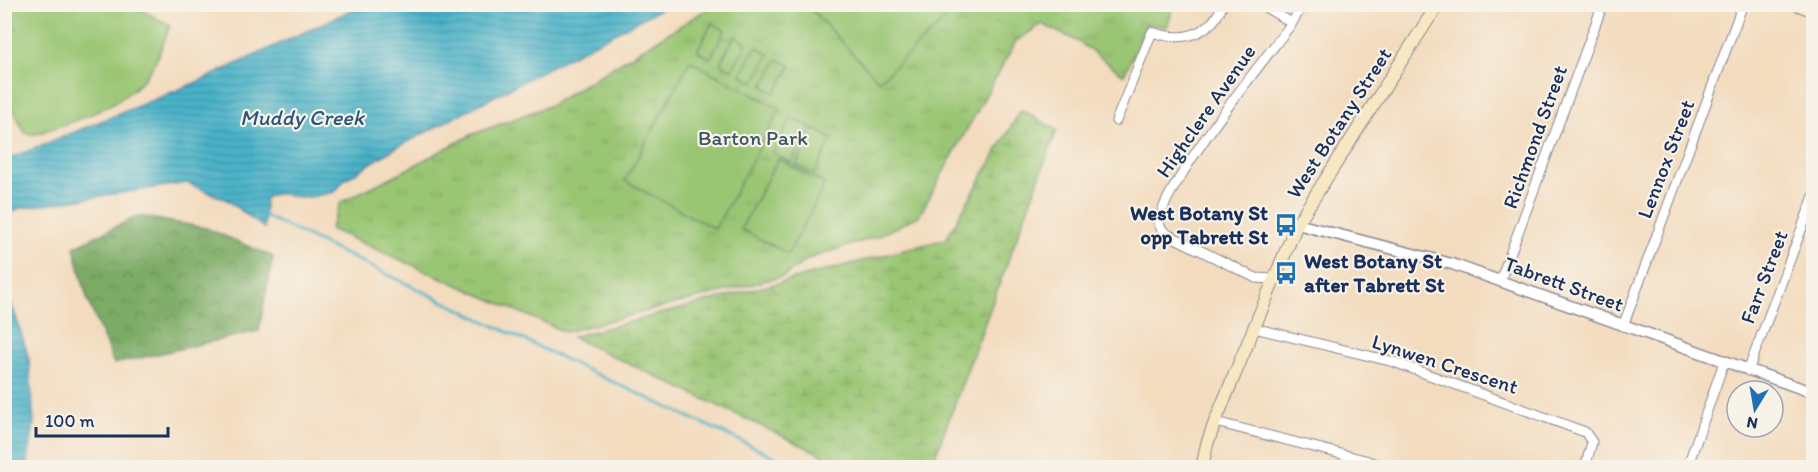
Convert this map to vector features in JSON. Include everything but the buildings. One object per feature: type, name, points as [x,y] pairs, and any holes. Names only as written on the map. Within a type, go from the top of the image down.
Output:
[{"type":"main road","name":"West Botany Street","points":[[1202,468],[1215,422],[1297,224],[1438,4]]},
{"type":"main road","points":[[1796,4],[1814,11]]},
{"type":"street","points":[[1116,122],[1152,32],[1168,37],[1187,37],[1212,24],[1223,4]]},
{"type":"street","points":[[1260,4],[1292,23]]},
{"type":"street","name":"Highclere Avenue","points":[[1274,279],[1256,278],[1169,235],[1162,230],[1159,224],[1160,216],[1177,182],[1210,131],[1292,23],[1303,4]]},
{"type":"street","name":"Richmond Street","points":[[1500,281],[1603,4]]},
{"type":"street","name":"Lennox Street","points":[[1623,326],[1743,4]]},
{"type":"street","name":"Farr Street","points":[[1748,371],[1814,196]]},
{"type":"street","name":"Tabrett Street","points":[[1297,224],[1431,257],[1814,393]]},
{"type":"street","name":"Lynwen Crescent","points":[[1254,328],[1394,362],[1585,432],[1592,442],[1585,468]]},
{"type":"street","points":[[1687,468],[1724,362]]},
{"type":"street","points":[[1215,422],[1365,460],[1386,468]]},
{"type":"green space","points":[[4,5],[131,5],[170,25],[153,67],[126,95],[97,112],[35,134],[25,133],[5,94],[5,35],[17,29]]},
{"type":"green space","name":"Barton Park","points":[[722,5],[1174,5],[1167,27],[1147,24],[1124,75],[1079,42],[1042,24],[1016,41],[919,216],[878,236],[808,259],[784,276],[565,332],[330,229],[341,202],[471,135],[551,105],[709,8]]},
{"type":"green space","points":[[807,5],[961,5],[879,81]]},
{"type":"green space","points":[[712,23],[725,30],[710,58],[697,51]]},
{"type":"green space","points":[[735,36],[747,43],[732,70],[720,63]]},
{"type":"green space","points":[[756,47],[769,54],[754,82],[741,75]]},
{"type":"green space","points":[[778,59],[791,66],[775,93],[763,86]]},
{"type":"green space","points":[[690,61],[780,109],[715,229],[625,181]]},
{"type":"green space","points":[[1021,110],[1057,130],[931,467],[848,467],[572,337],[946,239]]},
{"type":"green space","points":[[791,118],[810,127],[791,163],[773,153]]},
{"type":"green space","points":[[814,129],[832,139],[814,174],[796,165]]},
{"type":"green space","points":[[778,159],[825,184],[788,254],[741,229]]},
{"type":"green space","points":[[138,216],[206,228],[273,257],[259,331],[114,364],[87,298],[74,247]]},
{"type":"water","name":"Muddy Creek","points":[[362,5],[668,5],[392,150],[344,180],[335,192],[307,197],[270,195],[265,198],[264,228],[227,200],[187,183],[21,208],[5,215],[5,158],[13,157],[202,80]]},
{"type":"water","points":[[4,288],[14,310],[29,359],[34,424],[27,467],[5,467]]},
{"type":"waterway","points":[[263,215],[587,370],[799,468]]},
{"type":"place","name":"West Botany St opp Tabrett St","points":[[1286,225]]},
{"type":"place","name":"West Botany St after Tabrett St","points":[[1286,273]]}]
